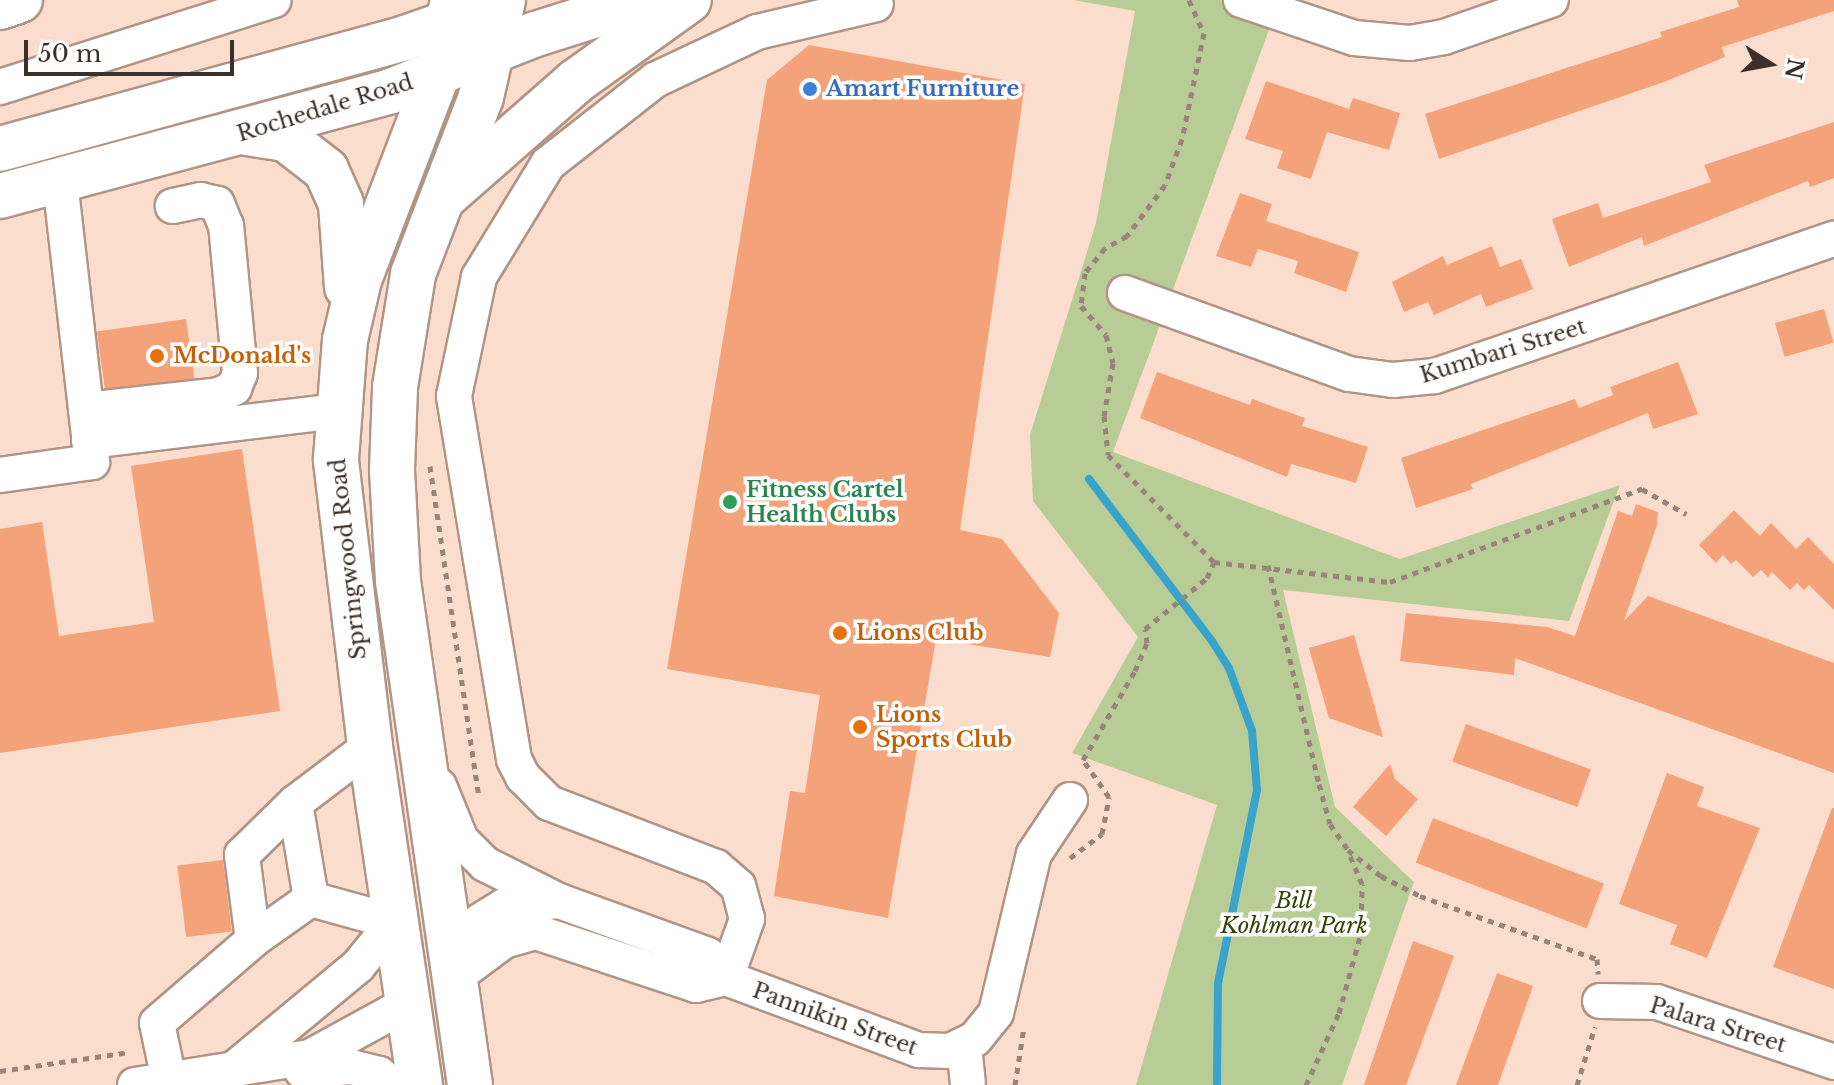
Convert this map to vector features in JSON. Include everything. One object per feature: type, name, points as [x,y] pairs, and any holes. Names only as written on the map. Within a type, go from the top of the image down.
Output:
[{"type":"main road","points":[[0,7],[20,0]]},
{"type":"main road","name":"Rochedale Road","points":[[0,196],[247,133],[438,73],[643,0]]},
{"type":"main road","points":[[439,202],[575,82],[689,0]]},
{"type":"main road","points":[[470,1085],[398,581],[392,456],[402,327],[413,274],[493,51],[507,1]]},
{"type":"main road","name":"Rochedale Road","points":[[0,149],[452,11],[507,1]]},
{"type":"main road","name":"Springwood Road","points":[[420,1085],[394,922],[340,505],[338,411],[351,313],[369,247],[438,73],[452,11]]},
{"type":"main road","points":[[247,133],[286,139],[318,161],[332,179],[343,216],[351,313]]},
{"type":"main road","points":[[407,1004],[452,965]]},
{"type":"street","points":[[0,87],[274,0]]},
{"type":"street","points":[[1241,0],[1354,38],[1410,43],[1444,37],[1551,0]]},
{"type":"street","points":[[726,978],[747,919],[738,886],[716,867],[549,803],[523,777],[514,759],[454,396],[479,277],[548,164],[655,80],[757,32],[876,4]]},
{"type":"street","points":[[0,475],[92,462],[60,183]]},
{"type":"street","points":[[88,426],[219,395],[234,388],[240,373],[226,226],[217,204],[201,200],[173,206]]},
{"type":"street","name":"Kumbari Street","points":[[1125,293],[1349,374],[1393,380],[1435,376],[1834,239]]},
{"type":"street","points":[[88,426],[338,411]]},
{"type":"street","points":[[422,742],[453,824],[469,851],[495,870],[559,901],[708,955],[726,978]]},
{"type":"street","points":[[253,940],[242,855],[295,803],[370,746]]},
{"type":"street","points":[[968,1082],[964,1046],[987,1028],[1001,1004],[1034,854],[1070,800]]},
{"type":"street","points":[[295,803],[311,899]]},
{"type":"street","points":[[230,1072],[358,966],[394,922],[311,899]]},
{"type":"street","points":[[169,1080],[157,1023],[253,940],[311,899]]},
{"type":"street","points":[[452,965],[497,909],[521,901],[559,901]]},
{"type":"street","name":"Pannikin Street","points":[[452,965],[504,941],[536,932],[696,985],[726,978],[919,1050],[937,1054],[964,1046]]},
{"type":"street","name":"Palara Street","points":[[1600,1001],[1657,1002],[1834,1062]]},
{"type":"street","points":[[135,1085],[310,1057],[407,1004]]},
{"type":"street","points":[[230,1072],[351,1067],[379,1074],[393,1085]]},
{"type":"path","points":[[1152,621],[1207,578],[1214,562],[1268,565],[1390,582],[1642,489],[1686,514]]},
{"type":"path","points":[[1268,565],[1326,811],[1348,850],[1362,884],[1361,933],[1339,1013],[1306,1085]]},
{"type":"path","points":[[1348,850],[1381,876],[1420,896],[1597,959],[1600,1001],[1577,1085]]},
{"type":"green space","name":"Bill Kohlman Park","points":[[1073,0],[1280,0],[1113,452],[1400,559],[1620,485],[1569,621],[1283,590],[1335,807],[1414,882],[1342,1085],[1136,1085],[1217,805],[1072,753],[1138,637],[1033,501],[1030,435],[1096,223],[1135,11]]},
{"type":"building","points":[[1737,0],[1834,0],[1834,11],[1722,47],[1725,57],[1664,82],[1439,159],[1425,114],[1662,37],[1660,32],[1739,7]]},
{"type":"building","points":[[809,45],[1025,84],[960,530],[1002,539],[1059,613],[1050,657],[936,639],[888,918],[774,896],[790,791],[805,793],[820,695],[667,669],[767,80]]},
{"type":"building","points":[[1266,81],[1349,109],[1353,98],[1400,113],[1389,150],[1327,132],[1311,179],[1277,168],[1283,151],[1245,139]]},
{"type":"building","points":[[1834,122],[1834,178],[1810,187],[1808,181],[1644,246],[1642,237],[1569,267],[1552,219],[1598,203],[1603,218],[1711,182],[1704,165]]},
{"type":"building","points":[[1240,193],[1272,204],[1266,221],[1359,252],[1346,292],[1294,273],[1298,261],[1258,249],[1251,267],[1216,256]]},
{"type":"building","points":[[1492,246],[1500,267],[1521,259],[1533,289],[1486,307],[1481,294],[1434,315],[1428,302],[1404,312],[1392,282],[1443,256],[1447,265]]},
{"type":"building","points":[[1824,309],[1834,343],[1785,357],[1775,323]]},
{"type":"building","points":[[186,319],[194,378],[105,391],[97,332]]},
{"type":"building","points":[[1678,362],[1698,414],[1653,429],[1648,413],[1471,484],[1473,489],[1416,508],[1401,458],[1575,399],[1579,408],[1613,395],[1610,387]]},
{"type":"building","points":[[1157,372],[1250,405],[1252,399],[1305,418],[1302,426],[1368,447],[1356,483],[1291,464],[1287,477],[1140,418]]},
{"type":"building","points":[[242,449],[280,711],[0,753],[0,529],[42,522],[59,636],[154,622],[131,466]]},
{"type":"building","points":[[1636,504],[1658,512],[1657,525],[1624,621],[1648,596],[1834,663],[1834,773],[1515,658],[1514,675],[1400,661],[1406,613],[1547,627],[1575,636],[1618,511],[1632,516]]},
{"type":"building","points":[[1734,510],[1760,536],[1771,523],[1796,549],[1808,537],[1834,564],[1834,610],[1809,585],[1804,590],[1797,583],[1790,590],[1772,572],[1768,577],[1761,570],[1753,577],[1736,560],[1731,564],[1723,555],[1716,563],[1699,545]]},
{"type":"building","points":[[1354,635],[1383,737],[1329,718],[1309,648]]},
{"type":"building","points":[[1466,724],[1591,769],[1577,807],[1452,762]]},
{"type":"building","points":[[1390,764],[1395,779],[1418,799],[1386,836],[1353,807]]},
{"type":"building","points":[[1667,773],[1704,787],[1697,806],[1760,828],[1707,958],[1670,944],[1677,925],[1619,904]]},
{"type":"building","points":[[1834,808],[1834,989],[1773,967]]},
{"type":"building","points":[[1433,818],[1604,884],[1587,928],[1416,863]]},
{"type":"building","points":[[223,860],[232,931],[186,937],[177,866]]},
{"type":"building","points":[[1413,941],[1454,956],[1406,1085],[1364,1085]]},
{"type":"building","points":[[1497,973],[1533,986],[1498,1085],[1456,1085]]},
{"type":"waterway","points":[[1089,479],[1212,641],[1229,668],[1252,731],[1257,790],[1218,984],[1217,1085]]},
{"type":"place","name":"Amart Furniture","points":[[810,89]]},
{"type":"place","name":"McDonald's","points":[[157,356]]},
{"type":"place","name":"Fitness Cartel Health Clubs","points":[[730,502]]},
{"type":"place","name":"Lions Club","points":[[840,633]]},
{"type":"place","name":"Lions Sports Club","points":[[860,727]]}]
